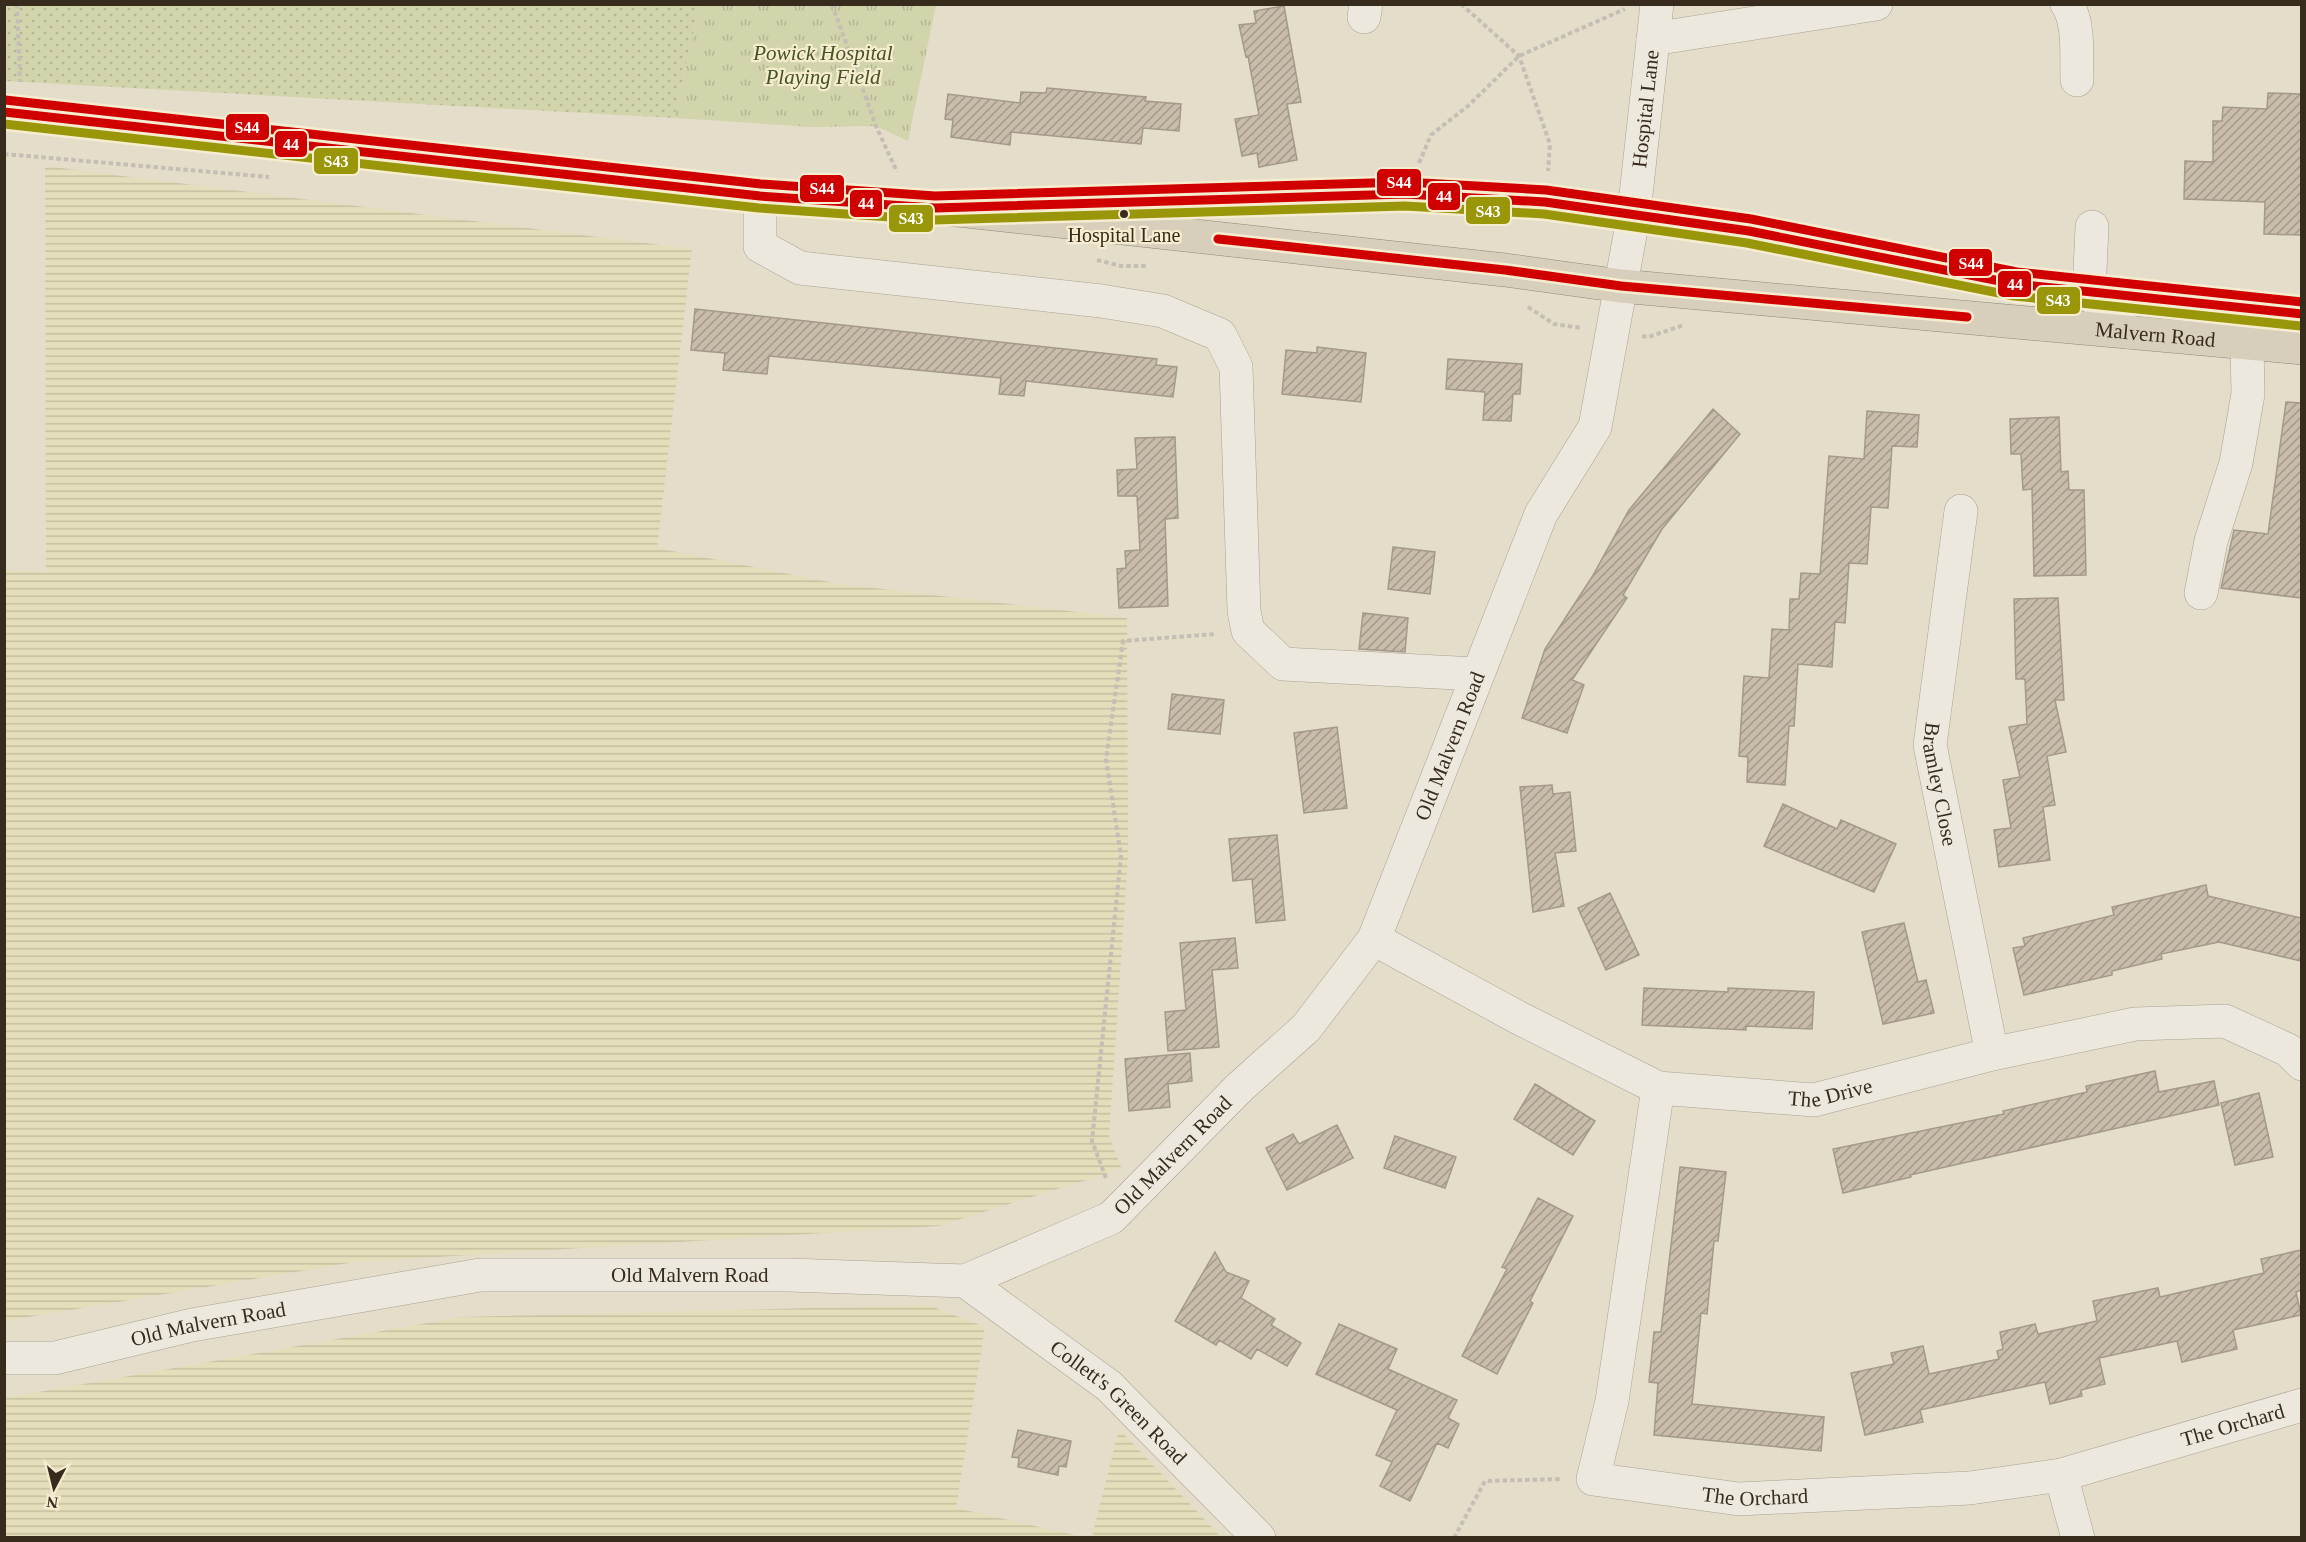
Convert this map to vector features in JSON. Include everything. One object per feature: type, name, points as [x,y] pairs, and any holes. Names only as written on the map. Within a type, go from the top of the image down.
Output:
[{"type":"highway","name":"Malvern Road","points":[[13,113],[760,196],[923,207],[1505,270],[1621,286],[2301,348]]},
{"type":"highway","name":"Malvern Road","points":[[923,207],[1406,194],[1545,202],[1749,231],[2015,284],[2301,314]]},
{"type":"highway","points":[[2247,344],[2249,310]]},
{"type":"street","name":"Hospital Lane","points":[[1634,213],[1657,4]]},
{"type":"street","points":[[1653,39],[1876,4]]},
{"type":"street","points":[[2067,4],[2071,10],[2075,35],[2077,81]]},
{"type":"street","points":[[760,196],[760,246],[800,268],[1101,301],[1163,310],[1220,335],[1236,367],[1244,611],[1248,631],[1283,664],[1476,674]]},
{"type":"street","name":"Old Malvern Road","points":[[4,1358],[55,1358],[192,1325],[480,1275],[789,1275],[965,1281],[1111,1218],[1240,1087],[1306,1028],[1374,939],[1476,674],[1541,514],[1595,428],[1634,213]]},
{"type":"street","points":[[2092,227],[2090,292],[2128,332]]},
{"type":"street","points":[[2201,593],[2211,541],[2236,463],[2248,394],[2247,344]]},
{"type":"street","name":"Bramley Close","points":[[1961,511],[1930,745],[1992,1054]]},
{"type":"street","name":"The Drive","points":[[1374,939],[1519,1018],[1658,1088],[1814,1100],[1992,1054],[2135,1024],[2225,1021],[2288,1050],[2301,1064]]},
{"type":"street","points":[[1593,1479],[1612,1401],[1658,1088]]},
{"type":"street","name":"Collett's Green Road","points":[[965,1281],[1109,1386],[1259,1538]]},
{"type":"street","name":"The Orchard","points":[[1593,1479],[1739,1499],[1970,1488],[2061,1475],[2301,1405]]},
{"type":"street","points":[[2061,1475],[2078,1538]]},
{"type":"path","points":[[13,113],[17,4]]},
{"type":"path","points":[[832,4],[876,126],[923,207]]},
{"type":"path","points":[[1461,4],[1519,56],[1550,144],[1545,202]]},
{"type":"path","points":[[1406,194],[1431,135],[1468,106],[1519,56],[1635,4]]},
{"type":"path","points":[[1111,1218],[1106,1174],[1092,1141],[1121,856],[1106,759],[1123,641],[1248,631]]},
{"type":"path","points":[[1454,1538],[1485,1481],[1593,1479]]},
{"type":"shaded area","points":[[45,166],[692,249],[657,548],[840,584],[1127,618],[1128,857],[1109,1136],[1121,1167],[1106,1174],[938,1226],[355,1262],[5,1321],[4,569],[46,573]]},
{"type":"shaded area","points":[[928,1305],[985,1327],[956,1508],[1084,1537],[5,1537],[5,1398],[461,1317]]},
{"type":"shaded area","points":[[1119,1429],[1221,1537],[1092,1537]]},
{"type":"green space","points":[[4,5],[699,5],[675,118],[5,81]]},
{"type":"green space","name":"Powick Hospital Playing Field","points":[[699,5],[936,5],[908,141],[876,126],[812,127],[675,118]]},
{"type":"building","points":[[1284,6],[1301,102],[1287,104],[1297,160],[1259,167],[1257,153],[1242,156],[1235,119],[1259,115],[1248,56],[1246,57],[1239,25],[1256,23],[1254,11]]},
{"type":"building","points":[[1047,88],[1146,97],[1145,101],[1181,104],[1179,131],[1143,128],[1141,144],[1011,132],[1010,145],[951,137],[953,120],[945,119],[948,94],[1020,103],[1021,92],[1046,93]]},
{"type":"building","points":[[2268,93],[2301,94],[2301,235],[2264,234],[2265,202],[2184,199],[2185,161],[2213,162],[2213,121],[2222,121],[2223,107],[2267,109]]},
{"type":"building","points":[[695,309],[1157,359],[1156,365],[1177,367],[1173,397],[1026,381],[1024,396],[999,394],[1001,378],[769,356],[767,374],[723,370],[725,353],[691,350]]},
{"type":"building","points":[[1317,347],[1366,353],[1361,402],[1282,394],[1286,350],[1317,353]]},
{"type":"building","points":[[1448,359],[1522,364],[1520,394],[1513,394],[1511,421],[1483,420],[1485,392],[1446,389]]},
{"type":"building","points":[[2286,402],[2301,403],[2301,598],[2221,588],[2234,530],[2268,534]]},
{"type":"building","points":[[1713,409],[1740,434],[1662,529],[1623,595],[1627,598],[1572,680],[1584,685],[1567,733],[1522,718],[1545,649],[1592,577],[1629,510]]},
{"type":"building","points":[[1867,411],[1919,415],[1917,447],[1892,446],[1888,508],[1871,507],[1867,564],[1849,563],[1845,623],[1835,622],[1832,667],[1798,664],[1794,726],[1789,726],[1785,785],[1747,782],[1748,757],[1739,756],[1744,676],[1769,678],[1772,629],[1789,630],[1790,599],[1799,599],[1801,573],[1820,574],[1829,456],[1864,459]]},
{"type":"building","points":[[2059,417],[2061,472],[2068,471],[2069,490],[2084,490],[2086,575],[2034,576],[2032,489],[2023,490],[2021,454],[2011,454],[2010,419]]},
{"type":"building","points":[[1175,437],[1178,518],[1165,519],[1168,606],[1119,608],[1117,569],[1126,568],[1125,551],[1140,550],[1137,496],[1118,496],[1117,470],[1137,469],[1135,438]]},
{"type":"building","points":[[1393,547],[1435,552],[1430,594],[1388,589]]},
{"type":"building","points":[[2058,598],[2064,700],[2055,700],[2066,752],[2047,756],[2055,805],[2043,807],[2050,860],[1999,867],[1994,830],[2011,828],[2003,780],[2020,777],[2009,727],[2027,724],[2025,679],[2016,679],[2014,599]]},
{"type":"building","points":[[1363,613],[1408,618],[1405,652],[1359,649]]},
{"type":"building","points":[[1172,694],[1224,700],[1220,734],[1168,729]]},
{"type":"building","points":[[1337,727],[1347,808],[1304,813],[1294,733]]},
{"type":"building","points":[[1552,785],[1553,794],[1570,792],[1576,851],[1555,853],[1564,906],[1533,912],[1520,787]]},
{"type":"building","points":[[1783,804],[1837,829],[1841,820],[1896,844],[1874,892],[1764,846]]},
{"type":"building","points":[[1277,835],[1285,920],[1256,923],[1252,879],[1233,881],[1229,839]]},
{"type":"building","points":[[2206,885],[2208,896],[2301,918],[2301,961],[2219,942],[2161,954],[2162,959],[2112,971],[2112,975],[2024,995],[2013,948],[2025,946],[2023,938],[2114,915],[2112,907]]},
{"type":"building","points":[[1610,893],[1639,955],[1606,970],[1578,908]]},
{"type":"building","points":[[1904,923],[1918,982],[1926,980],[1934,1013],[1883,1024],[1862,932]]},
{"type":"building","points":[[1235,938],[1238,968],[1212,970],[1219,1047],[1168,1051],[1165,1012],[1186,1010],[1180,943]]},
{"type":"building","points":[[1644,988],[1728,992],[1728,988],[1814,992],[1812,1029],[1746,1026],[1746,1030],[1642,1025]]},
{"type":"building","points":[[1190,1053],[1192,1081],[1168,1084],[1170,1107],[1129,1111],[1125,1059]]},
{"type":"building","points":[[2155,1071],[2159,1092],[2214,1081],[2219,1105],[1910,1175],[1911,1177],[1843,1193],[1833,1149],[2004,1114],[2003,1111],[2087,1092],[2086,1086]]},
{"type":"building","points":[[1535,1084],[1595,1121],[1573,1155],[1514,1119]]},
{"type":"building","points":[[2259,1093],[2273,1157],[2235,1165],[2221,1103]]},
{"type":"building","points":[[1337,1125],[1353,1158],[1287,1190],[1266,1148],[1293,1134],[1299,1144]]},
{"type":"building","points":[[1395,1136],[1456,1157],[1445,1188],[1384,1168]]},
{"type":"building","points":[[1680,1167],[1726,1172],[1718,1241],[1714,1241],[1707,1314],[1701,1313],[1692,1404],[1824,1417],[1821,1451],[1654,1435],[1658,1383],[1649,1382],[1654,1332],[1661,1332]]},
{"type":"building","points":[[1538,1198],[1573,1216],[1530,1301],[1533,1303],[1497,1374],[1462,1356],[1507,1269],[1502,1267]]},
{"type":"building","points":[[2301,1250],[2301,1290],[2296,1292],[2301,1315],[2233,1330],[2237,1349],[2182,1362],[2177,1341],[2099,1358],[2105,1384],[2081,1390],[2082,1396],[2050,1404],[2045,1382],[1920,1410],[1923,1422],[1865,1435],[1851,1373],[1894,1364],[1891,1353],[1923,1346],[1929,1374],[1999,1359],[1997,1351],[2003,1349],[2000,1332],[2035,1324],[2038,1334],[2097,1321],[2093,1301],[2158,1288],[2160,1297],[2264,1273],[2261,1259]]},
{"type":"building","points":[[1215,1252],[1226,1272],[1249,1281],[1241,1298],[1275,1319],[1271,1325],[1301,1343],[1287,1366],[1257,1349],[1251,1359],[1219,1340],[1216,1345],[1175,1321]]},
{"type":"building","points":[[1339,1324],[1397,1349],[1388,1369],[1457,1400],[1448,1418],[1459,1424],[1448,1448],[1437,1443],[1410,1501],[1380,1486],[1392,1462],[1376,1455],[1397,1410],[1316,1374]]},
{"type":"building","points":[[1018,1430],[1071,1441],[1066,1467],[1059,1466],[1058,1475],[1018,1467],[1019,1458],[1012,1457]]},
{"type":"transit line","name":"S44","points":[[5,100],[761,184],[935,196],[1405,182],[1546,190],[1751,219],[2017,272],[2302,302]]},
{"type":"transit line","name":"44","points":[[4,112],[760,196],[935,208],[1405,194],[1545,202],[1749,231],[2015,284],[2302,314]]},
{"type":"transit line","name":"S43","points":[[4,124],[759,208],[934,220],[1405,206],[1544,214],[1747,243],[2014,296],[2301,326]]},
{"type":"transit line","name":"44","points":[[1218,239],[1505,270],[1621,286],[1967,317]]},
{"type":"place","name":"Hospital Lane","points":[[1124,214]]}]
